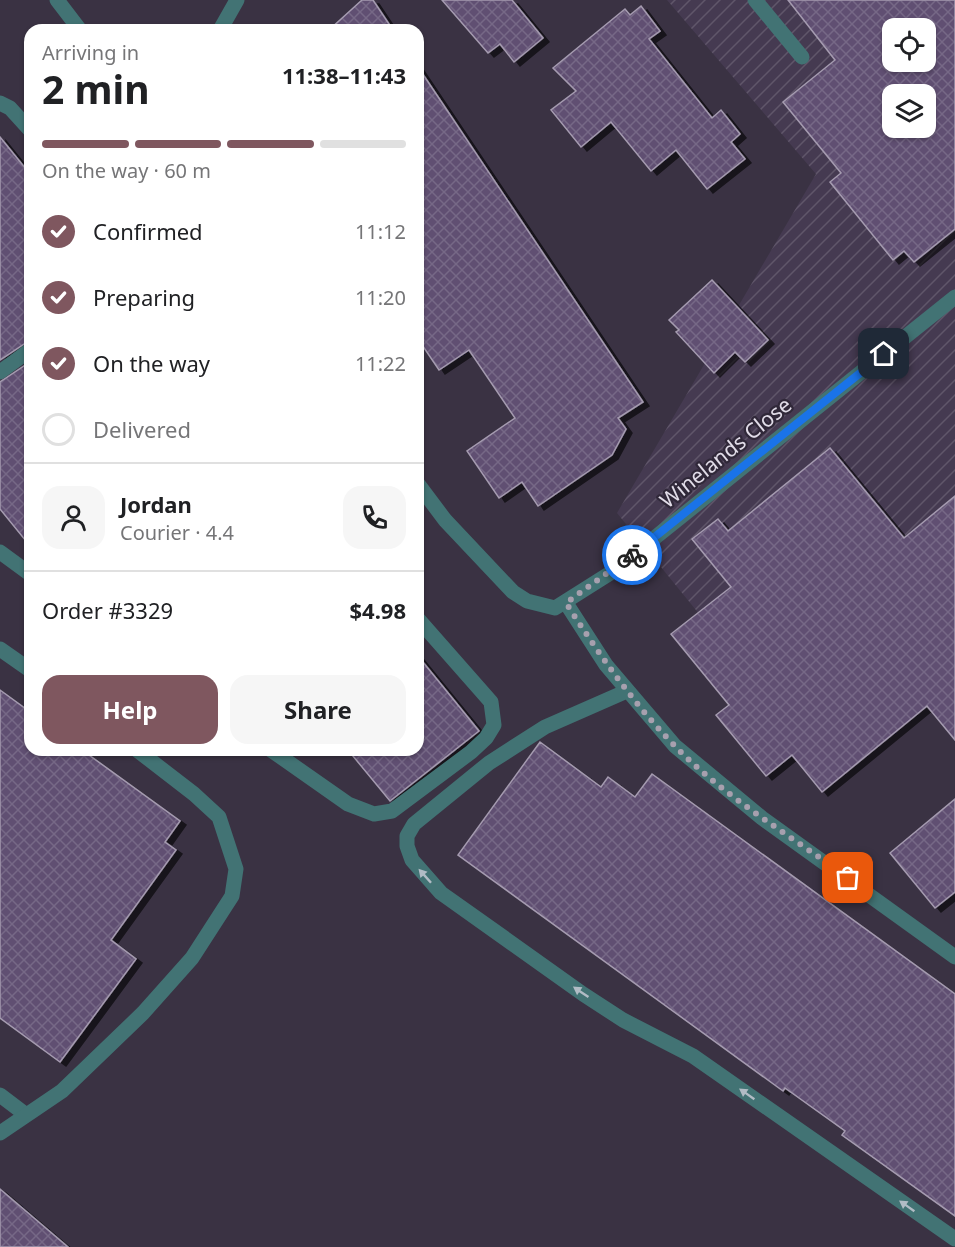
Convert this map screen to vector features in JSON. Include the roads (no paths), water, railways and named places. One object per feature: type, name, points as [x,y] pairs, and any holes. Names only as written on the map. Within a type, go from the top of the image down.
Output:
[{"type":"street","points":[[57,0],[75,24]]},
{"type":"street","points":[[223,24],[237,0]]},
{"type":"street","points":[[755,0],[802,57]]},
{"type":"street","points":[[0,103],[10,108],[24,123]]},
{"type":"street","name":"Winelands Close","points":[[566,603],[612,572],[955,297]]},
{"type":"street","points":[[0,372],[24,354]]},
{"type":"street","points":[[424,492],[445,520],[513,592],[540,605],[555,608],[566,603],[606,665],[627,692],[675,746],[713,780],[955,957]]},
{"type":"street","points":[[0,552],[24,570]]},
{"type":"street","points":[[280,756],[348,804],[374,814],[392,811],[471,752],[486,738],[494,724],[491,702],[424,627]]},
{"type":"street","points":[[0,649],[24,666]]},
{"type":"street","points":[[627,692],[545,727],[489,763],[414,824],[407,836],[412,860],[441,893],[583,994],[623,1020],[693,1056],[955,1239]]},
{"type":"street","points":[[0,1133],[62,1091],[143,1013],[192,958],[232,896],[236,869],[219,817],[194,794],[145,756]]},
{"type":"street","points":[[0,1095],[25,1114]]}]
